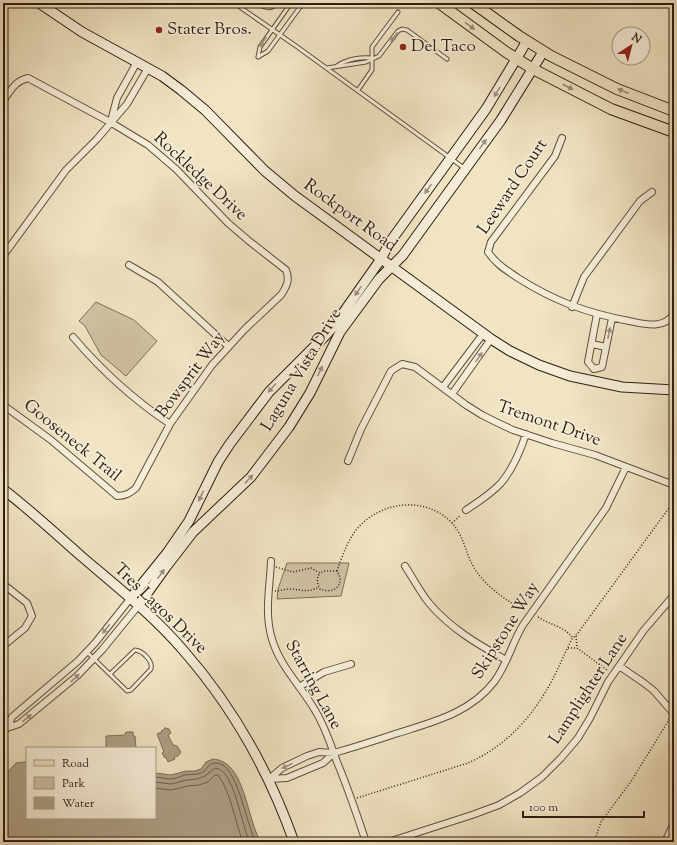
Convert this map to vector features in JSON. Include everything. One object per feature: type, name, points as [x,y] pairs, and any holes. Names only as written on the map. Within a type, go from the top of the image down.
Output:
[{"type":"main road","points":[[439,3],[533,69],[611,109],[674,132]]},
{"type":"main road","points":[[473,3],[543,52],[617,89],[674,111]]},
{"type":"street","name":"Rockport Road","points":[[39,3],[82,32],[162,76],[182,90],[205,110],[265,171],[294,196],[491,340],[539,365],[570,376],[622,387],[674,390]]},
{"type":"street","name":"Laguna Vista Drive","points":[[4,728],[12,717],[64,674],[87,652],[182,532],[218,462],[258,405],[284,375],[322,339],[336,323],[381,259],[390,242],[486,109],[527,42]]},
{"type":"street","name":"Laguna Vista Drive","points":[[4,728],[19,724],[78,676],[138,606],[193,532],[237,492],[264,462],[310,394],[340,332],[379,279],[403,255],[466,169],[501,120],[543,52]]},
{"type":"street","points":[[110,122],[117,98],[137,62]]},
{"type":"street","points":[[3,256],[66,170],[127,104],[148,68]]},
{"type":"street","name":"Rockledge Drive","points":[[3,101],[15,84],[20,80],[28,78],[110,122],[148,145],[186,180],[228,223],[286,270],[288,276]]},
{"type":"street","points":[[121,91],[131,97]]},
{"type":"street","name":"Leeward Court","points":[[562,138],[554,156],[491,242],[488,252],[496,263],[534,288],[572,307]]},
{"type":"street","points":[[652,192],[640,201],[584,277],[572,307],[612,318],[651,325],[662,324],[674,314]]},
{"type":"street","points":[[129,265],[158,282],[228,346]]},
{"type":"street","name":"Bowsprit Way","points":[[124,496],[136,488],[170,424],[212,365],[228,346],[281,295],[286,288],[288,276]]},
{"type":"street","points":[[594,369],[588,362],[597,314]]},
{"type":"street","points":[[594,369],[602,367],[612,318]]},
{"type":"street","points":[[443,388],[483,334]]},
{"type":"street","points":[[73,337],[93,361],[141,403],[170,424]]},
{"type":"street","points":[[452,394],[491,340]]},
{"type":"street","points":[[592,344],[606,347]]},
{"type":"street","points":[[462,362],[471,368]]},
{"type":"street","name":"Tremont Drive","points":[[348,461],[361,429],[390,371],[402,364],[415,367],[482,415],[513,430],[595,455],[674,485]]},
{"type":"street","points":[[591,381],[594,369]]},
{"type":"street","name":"Gooseneck Trail","points":[[3,405],[50,440],[117,496],[124,496]]},
{"type":"street","points":[[466,510],[500,484],[519,456],[526,434]]},
{"type":"street","name":"Skipstone Way","points":[[270,779],[287,778],[323,763],[334,754],[440,720],[458,712],[483,694],[494,682],[506,660],[516,636],[606,508],[626,467]]},
{"type":"street","name":"Tres Lagos Drive","points":[[3,489],[138,606],[183,649],[214,687],[248,738],[270,779],[294,842]]},
{"type":"street","name":"Starring Lane","points":[[271,563],[268,624],[272,640],[286,669],[320,720],[352,800],[366,842]]},
{"type":"street","points":[[405,566],[428,601],[440,615],[476,644],[506,660]]},
{"type":"street","points":[[3,584],[27,603],[32,616],[25,628],[3,646]]},
{"type":"street","name":"Lamplighter Lane","points":[[388,842],[499,805],[520,793],[542,776],[561,758],[578,738],[608,682],[644,630],[674,595]]},
{"type":"street","points":[[299,687],[324,672],[351,664]]},
{"type":"street","points":[[620,666],[654,691],[673,714]]},
{"type":"street","name":"Skipstone Way","points":[[270,779],[282,768],[307,756],[319,752],[334,754]]},
{"type":"street","points":[[665,842],[674,823]]},
{"type":"lane","points":[[234,3],[280,34],[466,169]]},
{"type":"lane","points":[[258,4],[269,8],[274,7],[277,3]]},
{"type":"lane","points":[[291,3],[260,46],[258,57],[268,52],[303,3]]},
{"type":"lane","points":[[358,90],[372,70],[372,47],[398,12]]},
{"type":"lane","points":[[327,68],[366,62],[372,58],[380,56],[398,31],[402,29],[407,30],[448,59]]},
{"type":"lane","points":[[87,652],[125,689],[129,691],[152,669],[152,666],[150,660],[140,651],[135,650],[110,674]]},
{"type":"path","points":[[352,800],[468,762],[482,756],[501,744],[532,713],[546,691],[573,638],[576,636],[674,501]]},
{"type":"path","points":[[337,571],[325,571],[320,573],[317,583],[320,589],[326,592],[333,590],[338,584],[340,578],[337,571],[347,545],[356,531],[374,514],[395,505],[419,505],[431,508],[443,515],[452,523],[462,539],[471,563],[478,574],[490,587],[522,609],[567,631],[573,638]]},
{"type":"path","points":[[452,523],[466,510]]},
{"type":"path","points":[[271,563],[293,572],[311,568],[320,573]]},
{"type":"path","points":[[269,592],[291,589],[301,592],[311,591],[319,587]]},
{"type":"path","points":[[576,636],[577,648]]},
{"type":"path","points":[[568,648],[577,648],[613,675]]},
{"type":"path","points":[[594,842],[601,822],[632,780],[673,714]]},
{"type":"green space","points":[[96,302],[134,320],[157,341],[126,376],[101,355],[85,326],[79,321]]},
{"type":"green space","points":[[287,563],[349,563],[341,596],[277,599],[278,589]]},
{"type":"water","points":[[164,728],[169,729],[171,733],[168,735],[173,745],[177,746],[181,752],[178,756],[174,757],[175,759],[168,762],[162,753],[164,752],[157,734],[162,732],[161,731],[165,729]]},
{"type":"water","points":[[126,732],[133,732],[136,747],[106,747],[106,736],[125,735]]},
{"type":"water","points":[[213,759],[224,762],[239,780],[256,832],[261,842],[3,842],[3,777],[16,763],[26,762],[26,819],[156,819],[156,773],[171,775],[186,771],[195,771],[201,769],[206,762]]},
{"type":"place","name":"Stater Bros.","points":[[159,30]]},
{"type":"place","name":"Del Taco","points":[[403,47]]}]
